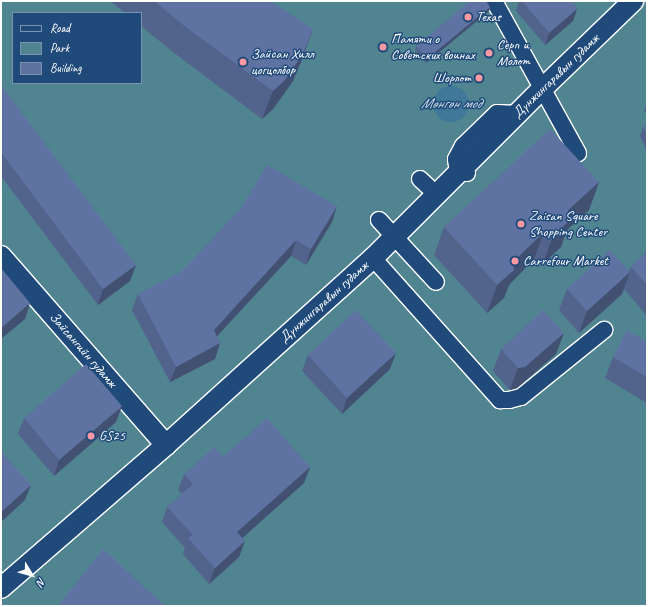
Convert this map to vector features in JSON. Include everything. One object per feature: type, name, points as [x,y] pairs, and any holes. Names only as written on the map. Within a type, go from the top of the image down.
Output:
[{"type":"main road","name":"Дүнжингаравын гудамж","points":[[1,588],[166,445],[372,258],[538,92],[633,1]]},
{"type":"main road","name":"Зайсангийн гудамж","points":[[1,256],[166,445]]},
{"type":"street","points":[[494,1],[538,92],[578,153]]},
{"type":"street","points":[[458,172],[466,174],[524,118],[538,92]]},
{"type":"street","points":[[420,179],[436,194]]},
{"type":"street","points":[[379,220],[436,282]]},
{"type":"street","points":[[372,258],[500,400],[509,400],[521,397],[604,330]]},
{"type":"green space","points":[[1,1],[647,1],[647,606],[1,606]]},
{"type":"water","name":"Мөнгөн мод","points":[[455,86],[464,91],[468,97],[468,111],[464,117],[455,122],[447,122],[438,117],[434,111],[433,100],[438,91],[444,87]]},
{"type":"building","points":[[154,1],[270,1],[313,29],[303,54],[284,81],[273,91],[183,25]]},
{"type":"building","points":[[470,1],[486,1],[490,7],[428,58],[416,46]]},
{"type":"building","points":[[522,1],[571,1],[577,9],[549,33]]},
{"type":"building","points":[[1,85],[136,265],[103,289],[1,152]]},
{"type":"building","points":[[647,126],[647,136],[643,127]]},
{"type":"building","name":"Zaisan Square Shopping Center","points":[[550,129],[599,182],[568,210],[571,219],[553,236],[544,232],[513,262],[514,270],[497,285],[444,227]]},
{"type":"building","points":[[267,165],[337,206],[311,249],[296,240],[214,330],[220,343],[176,367],[138,294],[182,271],[241,208]]},
{"type":"building","points":[[610,250],[630,272],[587,311],[567,289]]},
{"type":"building","points":[[647,251],[647,285],[631,267]]},
{"type":"building","points":[[1,268],[30,303],[1,328]]},
{"type":"building","points":[[356,310],[396,353],[347,398],[308,355]]},
{"type":"building","points":[[543,310],[564,333],[525,367],[518,368],[501,349]]},
{"type":"building","points":[[627,330],[647,342],[647,377],[613,357]]},
{"type":"building","points":[[86,364],[122,406],[59,460],[24,418]]},
{"type":"building","points":[[267,418],[310,467],[237,532],[245,541],[215,568],[188,538],[193,535],[167,507],[193,484],[184,474],[214,447],[223,457]]},
{"type":"building","points":[[1,451],[31,485],[1,512]]},
{"type":"building","points":[[103,549],[165,606],[58,606]]},
{"type":"place","name":"Texas","points":[[468,17]]},
{"type":"place","name":"Памяти о Советских воинах","points":[[383,47]]},
{"type":"place","name":"Серп и Молот","points":[[489,53]]},
{"type":"place","name":"Зайсан Хилл цогцолбор","points":[[243,62]]},
{"type":"place","name":"Шорлот","points":[[479,78]]},
{"type":"place","name":"Zaisan Square Shopping Center","points":[[521,224]]},
{"type":"place","name":"Carrefour Market","points":[[515,261]]},
{"type":"place","name":"GS25","points":[[91,436]]}]
